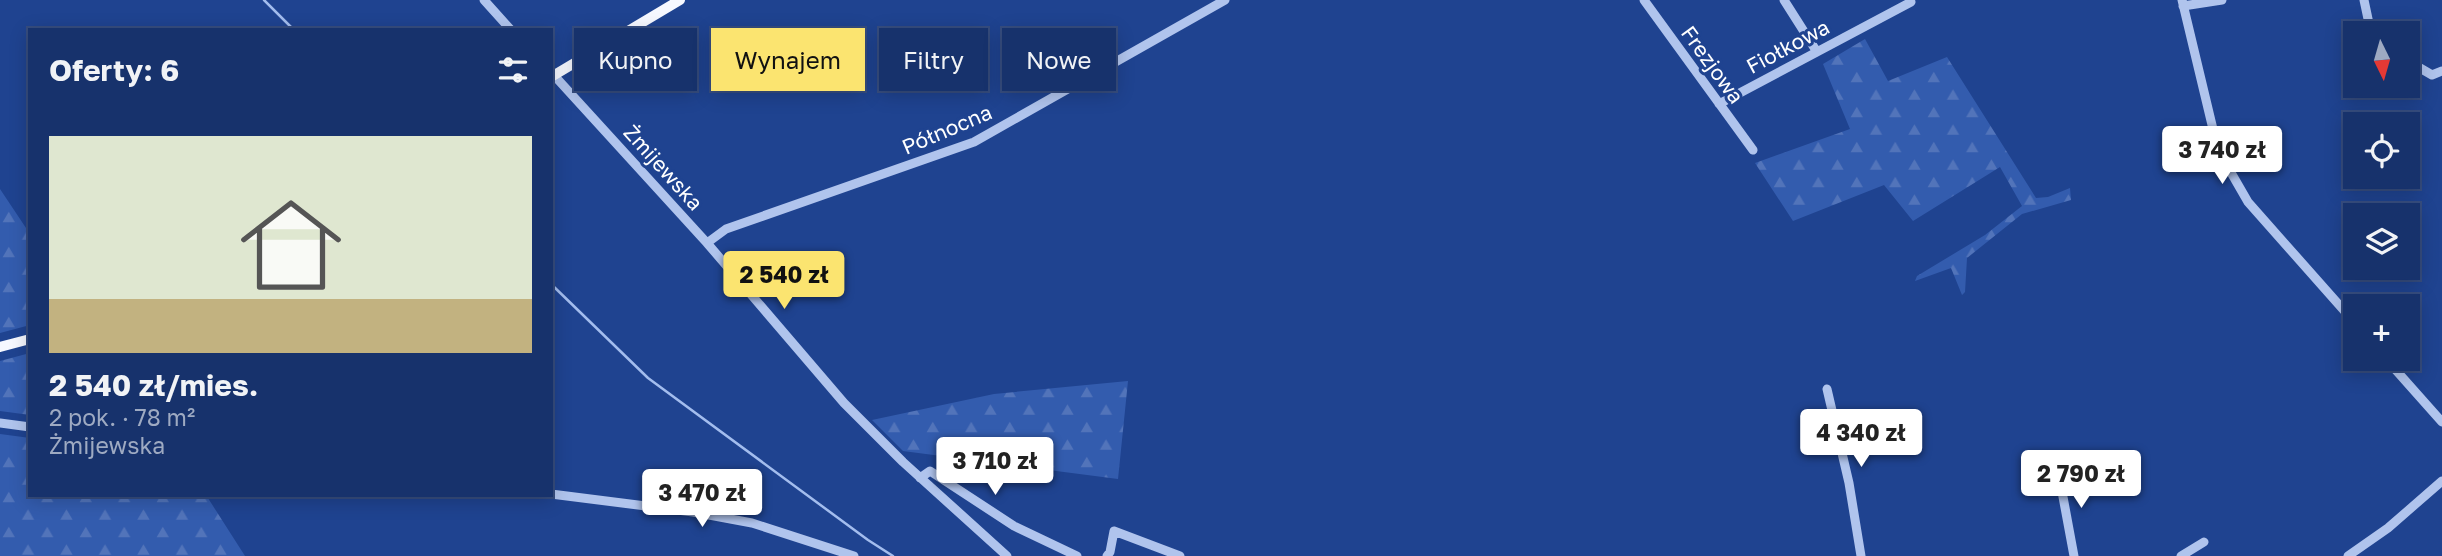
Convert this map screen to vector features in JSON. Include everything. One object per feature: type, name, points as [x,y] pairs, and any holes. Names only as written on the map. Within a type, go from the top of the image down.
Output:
[{"type":"main road","points":[[553,73],[680,0]]},
{"type":"main road","points":[[0,348],[28,340]]},
{"type":"street","points":[[484,0],[509,28]]},
{"type":"street","name":"Północna","points":[[707,243],[726,229],[974,142],[1225,0]]},
{"type":"street","name":"Frezjowa","points":[[1644,0],[1753,150]]},
{"type":"street","points":[[1784,0],[1817,52]]},
{"type":"street","points":[[2222,0],[2183,3],[2218,150],[2248,202],[2343,309]]},
{"type":"street","points":[[2364,0],[2368,21]]},
{"type":"street","name":"Fiołkowa","points":[[1719,104],[1910,1]]},
{"type":"street","points":[[2420,68],[2432,75],[2442,71]]},
{"type":"street","name":"Żmijewska","points":[[553,75],[707,243],[844,404],[920,478],[1007,556]]},
{"type":"street","points":[[2397,371],[2442,422]]},
{"type":"street","points":[[1827,389],[1849,483],[1861,556]]},
{"type":"street","points":[[0,423],[28,426]]},
{"type":"street","points":[[2058,470],[2074,556]]},
{"type":"street","points":[[920,478],[930,471],[1014,526],[1077,556]]},
{"type":"street","points":[[2348,556],[2388,528],[2442,481]]},
{"type":"street","points":[[553,494],[693,512],[752,523],[854,556]]},
{"type":"street","points":[[1107,556],[1114,531],[1180,556]]},
{"type":"street","points":[[2181,556],[2204,542]]},
{"type":"green space","points":[[1865,39],[1888,81],[1947,57],[2036,198],[2048,197],[2070,188],[2071,200],[2022,214],[1967,258],[1965,292],[1962,295],[1951,268],[1915,281],[1917,276],[1985,235],[2022,206],[2000,167],[1913,221],[1884,185],[1793,221],[1755,163],[1850,129],[1823,64]]},
{"type":"green space","points":[[0,189],[28,231],[28,326],[0,333]]},
{"type":"green space","points":[[28,354],[28,415],[0,411],[0,361]]},
{"type":"green space","points":[[1128,381],[1118,479],[903,451],[872,420],[994,394]]},
{"type":"green space","points":[[0,434],[28,438],[28,497],[207,497],[245,556],[0,556]]},
{"type":"waterway","points":[[264,0],[292,28]]},
{"type":"waterway","points":[[553,286],[648,378],[893,556]]}]
